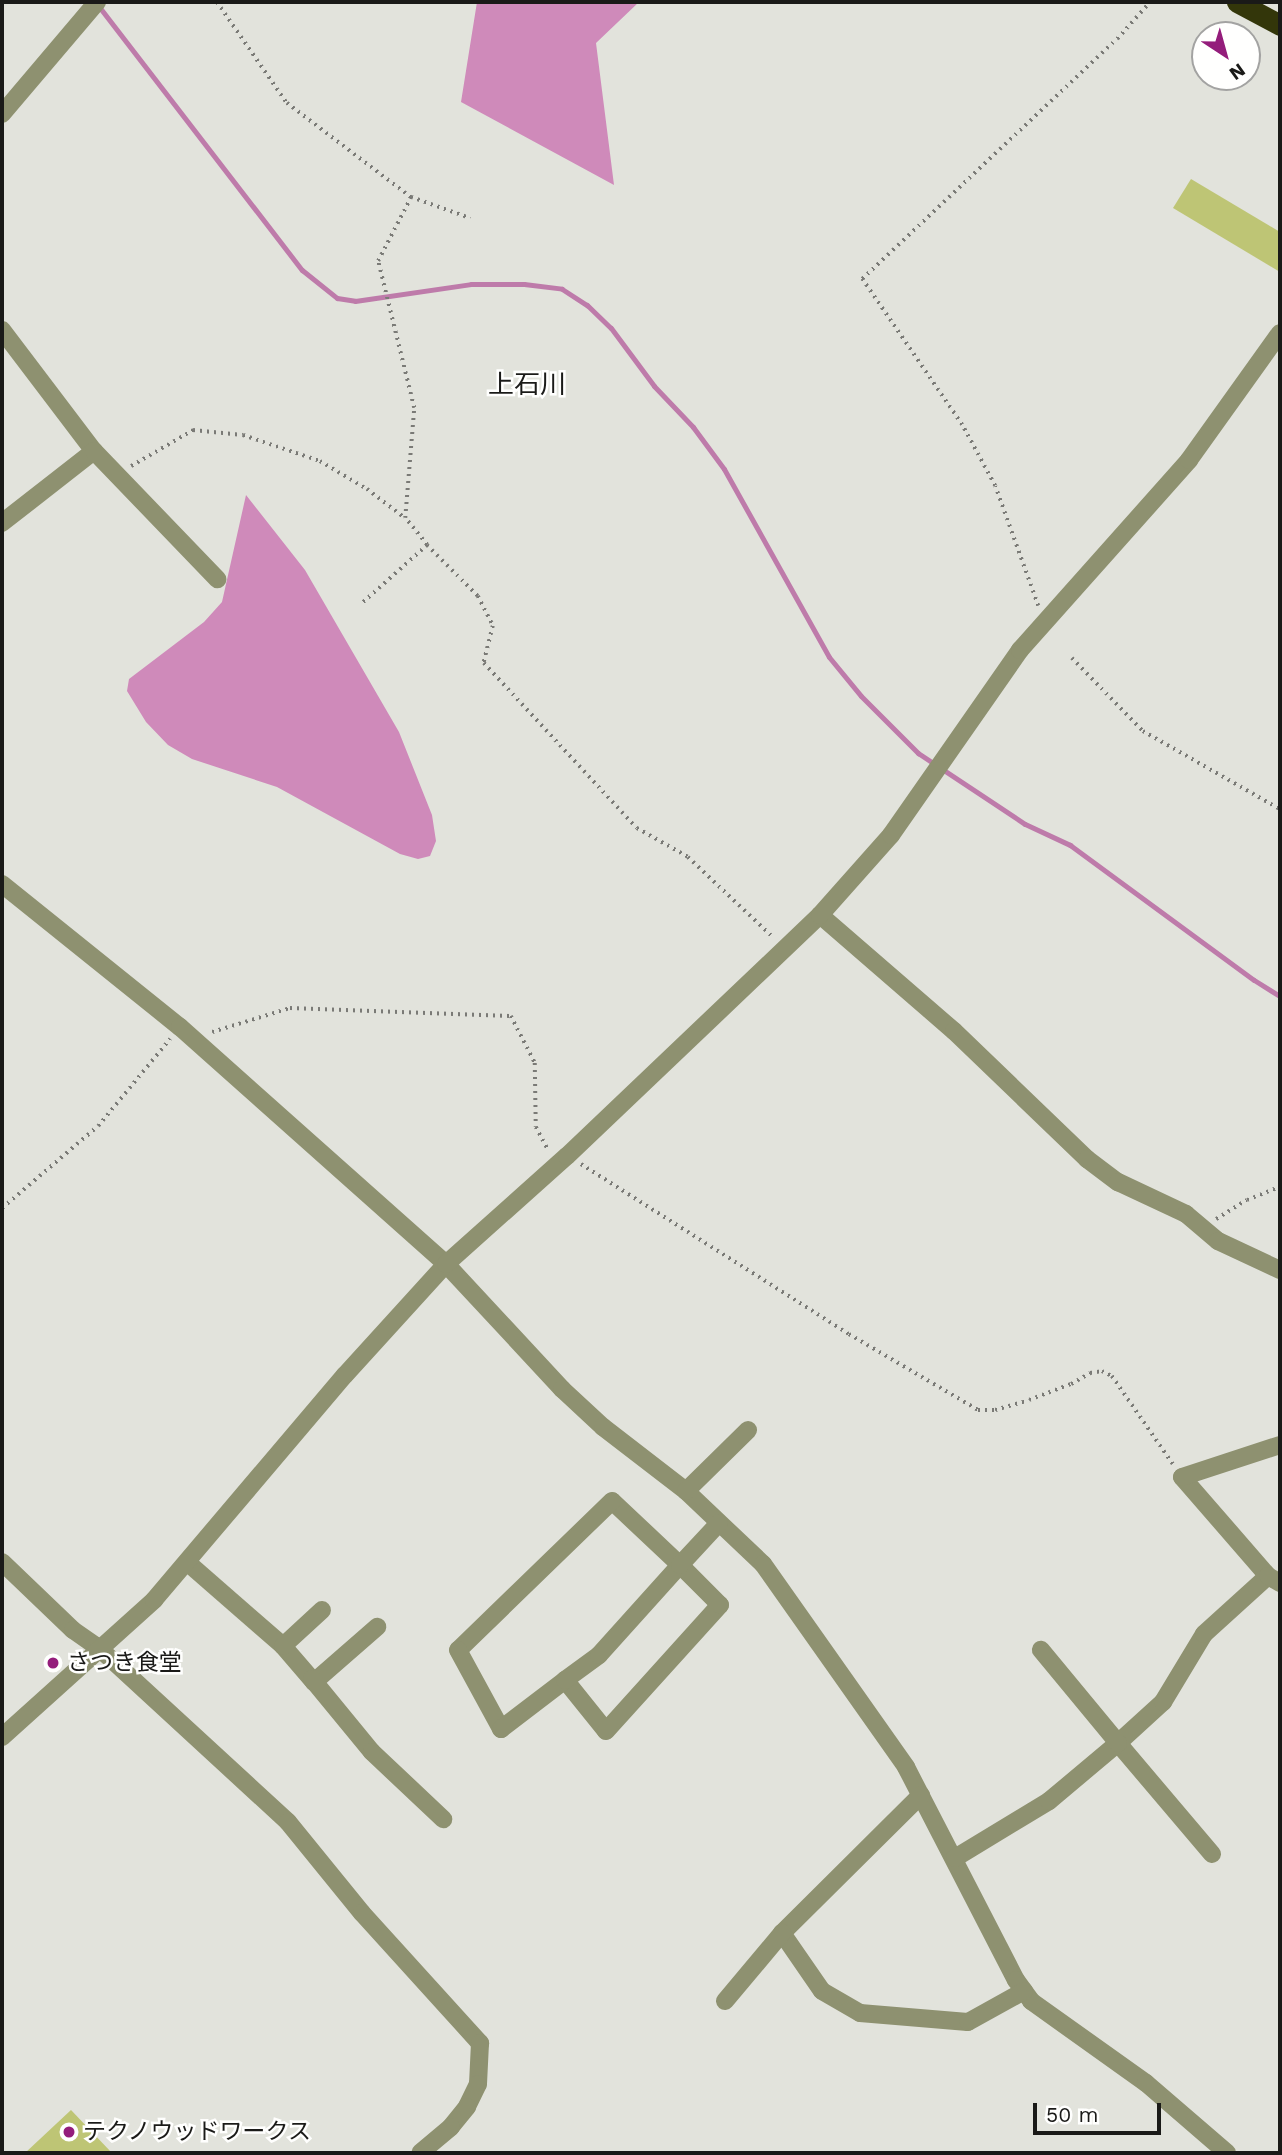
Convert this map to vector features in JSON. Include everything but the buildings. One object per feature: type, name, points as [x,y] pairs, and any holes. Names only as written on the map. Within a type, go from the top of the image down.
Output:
[{"type":"highway","points":[[1237,2],[1280,25]]},
{"type":"street","points":[[2,114],[92,4]]},
{"type":"street","points":[[2,330],[94,451],[217,579]]},
{"type":"street","points":[[2,1737],[154,1601],[345,1376],[446,1264],[562,1161],[820,915],[891,835],[999,676],[1044,621],[1189,460],[1280,333]]},
{"type":"street","points":[[2,523],[94,451]]},
{"type":"street","points":[[2,884],[187,1032],[446,1264],[562,1390],[603,1427],[686,1491],[763,1564],[852,1688],[921,1795],[1031,2001],[1146,2083],[1227,2153]]},
{"type":"street","points":[[820,915],[954,1031],[1087,1159],[1118,1182],[1186,1214],[1218,1241],[1280,1270]]},
{"type":"street","points":[[686,1491],[748,1430]]},
{"type":"street","points":[[955,1858],[1049,1801],[1118,1744],[1163,1702],[1204,1634],[1274,1579],[1182,1477],[1280,1445]]},
{"type":"street","points":[[565,1680],[606,1731],[720,1605],[680,1565],[612,1501],[458,1650],[500,1729],[565,1680],[599,1655],[680,1565],[719,1523]]},
{"type":"street","points":[[2,1562],[73,1630],[100,1649],[288,1822],[362,1913],[480,2043],[478,2084],[467,2107],[450,2127],[420,2153]]},
{"type":"street","points":[[188,1563],[283,1646],[372,1752],[443,1819]]},
{"type":"street","points":[[283,1646],[322,1610]]},
{"type":"street","points":[[312,1679],[314,1682],[377,1627]]},
{"type":"street","points":[[1041,1650],[1212,1854]]},
{"type":"street","points":[[725,2001],[782,1933],[921,1795]]},
{"type":"street","points":[[782,1933],[822,1992],[860,2013],[968,2022],[1024,1991]]},
{"type":"path","points":[[217,2],[287,103],[411,197],[470,218]]},
{"type":"path","points":[[1044,621],[995,486],[969,437],[920,360],[862,279],[1117,39],[1150,2]]},
{"type":"path","points":[[405,518],[414,408],[378,261],[411,197]]},
{"type":"path","points":[[117,474],[192,430],[243,436],[320,461],[368,489],[405,518],[427,545],[478,596],[493,626],[484,663],[637,828],[688,857],[785,948]]},
{"type":"path","points":[[363,602],[427,545]]},
{"type":"path","points":[[1073,658],[1143,731],[1280,809]]},
{"type":"path","points":[[2,1208],[98,1126],[187,1032],[290,1008],[511,1016],[534,1063],[536,1127],[562,1161],[978,1410],[995,1410],[1029,1400],[1071,1384],[1090,1373],[1102,1371],[1112,1376],[1182,1477]]},
{"type":"path","points":[[1202,1227],[1247,1200],[1280,1187]]},
{"type":"shaded area","points":[[477,2],[639,2],[596,43],[614,185],[461,102]]},
{"type":"shaded area","points":[[246,495],[305,570],[399,732],[432,815],[436,841],[430,856],[418,859],[400,854],[277,787],[192,759],[168,745],[146,722],[127,691],[129,679],[204,622],[222,602]]},
{"type":"waterway","points":[[97,4],[302,270],[337,298],[355,301],[471,284],[524,284],[562,289],[587,305],[611,328],[654,386],[693,427],[724,469],[829,657],[861,696],[918,753],[1025,824],[1070,845],[1254,980],[1280,996]]},
{"type":"place","name":"さつき食堂","points":[[53,1663]]},
{"type":"place","name":"テクノウッドワークス","points":[[69,2132]]},
{"type":"district","name":"上石川","points":[[527,385]]}]
